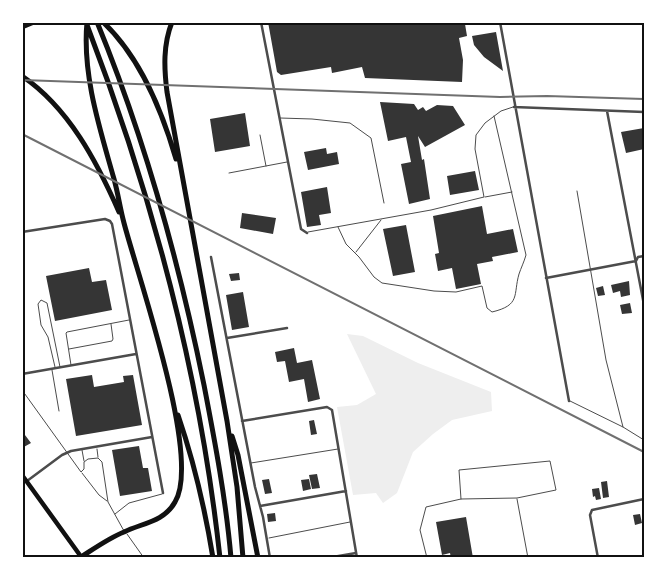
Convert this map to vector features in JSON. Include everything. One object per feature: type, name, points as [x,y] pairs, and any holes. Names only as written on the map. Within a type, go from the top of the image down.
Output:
[{"type":"highway","points":[[22,27],[34,22]]},
{"type":"highway","points":[[86,22],[87,55],[94,98],[123,222],[172,396],[187,441],[204,505],[213,558]]},
{"type":"highway","points":[[86,22],[134,158],[165,264],[187,357],[208,465],[220,558]]},
{"type":"highway","points":[[97,22],[140,139],[179,274],[212,424],[232,558]]},
{"type":"highway","points":[[103,22],[122,44],[154,98],[170,137],[183,182]]},
{"type":"highway","points":[[172,22],[167,36],[164,59],[167,92],[227,421],[237,487],[243,558]]},
{"type":"highway","points":[[22,76],[53,103],[77,134],[100,171],[123,222]]},
{"type":"highway","points":[[82,557],[124,531],[149,523],[164,515],[178,496],[182,478],[181,444],[172,396]]},
{"type":"highway","points":[[227,421],[238,455],[258,558]]},
{"type":"main road","points":[[22,475],[82,557]]},
{"type":"street","points":[[261,22],[301,229],[307,232]]},
{"type":"street","points":[[500,22],[569,401]]},
{"type":"street","points":[[514,107],[644,112]]},
{"type":"street","points":[[607,111],[644,305]]},
{"type":"street","points":[[22,232],[102,219],[108,220],[112,224],[163,494]]},
{"type":"street","points":[[546,278],[636,261],[638,257],[644,256]]},
{"type":"street","points":[[211,257],[250,465],[270,558]]},
{"type":"street","points":[[227,338],[288,328]]},
{"type":"street","points":[[22,374],[136,354]]},
{"type":"street","points":[[242,422],[330,408],[332,410],[357,558]]},
{"type":"street","points":[[26,481],[66,453],[152,437]]},
{"type":"street","points":[[260,506],[346,491]]},
{"type":"street","points":[[598,558],[591,512],[594,509],[644,499]]},
{"type":"street","points":[[327,558],[356,552]]},
{"type":"street","points":[[72,558],[82,557]]},
{"type":"lane","points":[[484,197],[475,141],[482,126],[507,108],[514,107]]},
{"type":"lane","points":[[338,227],[346,244],[374,277],[382,283],[434,291],[456,292],[482,286],[489,310],[492,312],[501,310],[512,302],[516,296],[519,274],[526,256],[494,116]]},
{"type":"lane","points":[[280,118],[350,123],[371,138],[384,203]]},
{"type":"lane","points":[[260,135],[266,167]]},
{"type":"lane","points":[[229,174],[288,162]]},
{"type":"lane","points":[[576,191],[606,360],[623,427]]},
{"type":"lane","points":[[307,232],[431,210],[512,192]]},
{"type":"lane","points":[[355,253],[381,219]]},
{"type":"lane","points":[[59,411],[48,337],[41,325],[38,312],[38,304],[41,300],[47,303],[60,368]]},
{"type":"lane","points":[[72,366],[67,332],[129,320]]},
{"type":"lane","points":[[69,349],[112,341],[111,323]]},
{"type":"lane","points":[[22,390],[66,453],[99,495],[108,502]]},
{"type":"lane","points":[[569,401],[623,427],[644,440]]},
{"type":"lane","points":[[96,446],[98,458],[102,462],[108,502],[124,531],[144,558]]},
{"type":"lane","points":[[81,449],[84,469],[81,472]]},
{"type":"lane","points":[[250,465],[339,449]]},
{"type":"lane","points":[[84,462],[88,459],[98,458]]},
{"type":"lane","points":[[427,558],[420,530],[426,507],[461,499],[517,498],[556,490],[550,461],[459,470],[461,499]]},
{"type":"lane","points":[[115,514],[129,503],[163,494]]},
{"type":"lane","points":[[517,498],[528,558]]},
{"type":"lane","points":[[267,538],[351,522]]},
{"type":"shaded area","points":[[347,334],[363,336],[418,363],[491,392],[492,411],[452,420],[413,452],[397,493],[383,503],[376,493],[353,495],[337,407],[357,405],[376,394]]},
{"type":"building","points":[[268,22],[461,22],[465,24],[467,36],[459,38],[463,60],[462,82],[365,78],[362,67],[332,73],[331,67],[281,75],[277,72]]},
{"type":"building","points":[[496,32],[503,71],[484,57],[474,45],[472,36]]},
{"type":"building","points":[[380,102],[414,104],[418,110],[423,107],[426,111],[437,105],[453,106],[465,125],[425,147],[418,136],[422,160],[424,159],[430,199],[409,204],[401,164],[411,162],[406,137],[388,141]]},
{"type":"building","points":[[245,113],[250,146],[215,152],[210,119]]},
{"type":"building","points":[[644,128],[644,149],[626,153],[621,132]]},
{"type":"building","points":[[326,148],[327,154],[337,152],[339,164],[308,170],[304,152]]},
{"type":"building","points":[[475,171],[479,190],[450,195],[447,176]]},
{"type":"building","points":[[327,187],[331,213],[319,215],[321,225],[307,227],[301,192]]},
{"type":"building","points":[[482,206],[487,234],[513,229],[518,252],[492,257],[493,261],[477,264],[481,284],[456,289],[452,268],[438,271],[435,254],[439,253],[433,216]]},
{"type":"building","points":[[242,213],[276,218],[273,234],[240,228]]},
{"type":"building","points":[[406,225],[415,272],[393,276],[383,229]]},
{"type":"building","points":[[89,268],[92,282],[106,280],[112,310],[55,321],[46,276]]},
{"type":"building","points":[[239,273],[240,280],[231,281],[229,274]]},
{"type":"building","points":[[629,281],[630,295],[621,297],[620,291],[613,293],[611,285]]},
{"type":"building","points":[[603,286],[605,295],[598,296],[596,288]]},
{"type":"building","points":[[243,292],[249,327],[232,330],[226,295]]},
{"type":"building","points":[[630,303],[632,313],[622,314],[620,305]]},
{"type":"building","points":[[294,348],[297,363],[312,360],[320,399],[308,402],[304,379],[289,382],[285,361],[277,362],[275,352]]},
{"type":"building","points":[[92,375],[94,387],[124,382],[123,376],[133,375],[142,425],[76,436],[66,379]]},
{"type":"building","points":[[314,420],[317,434],[311,435],[309,421]]},
{"type":"building","points":[[22,431],[31,443],[22,448]]},
{"type":"building","points":[[139,446],[143,468],[148,468],[152,491],[120,496],[112,450]]},
{"type":"building","points":[[317,474],[320,488],[312,489],[309,475]]},
{"type":"building","points":[[269,479],[272,493],[265,494],[262,480]]},
{"type":"building","points":[[309,479],[311,489],[303,491],[301,480]]},
{"type":"building","points":[[607,481],[609,497],[603,498],[601,482]]},
{"type":"building","points":[[599,488],[601,499],[596,500],[595,496],[593,497],[592,489]]},
{"type":"building","points":[[275,513],[276,521],[268,522],[267,514]]},
{"type":"building","points":[[640,514],[642,523],[635,525],[633,515]]},
{"type":"building","points":[[466,517],[473,558],[451,558],[450,553],[442,555],[436,522]]},
{"type":"railway","points":[[22,80],[500,97],[547,96],[644,99]]},
{"type":"railway","points":[[22,134],[644,452]]}]
